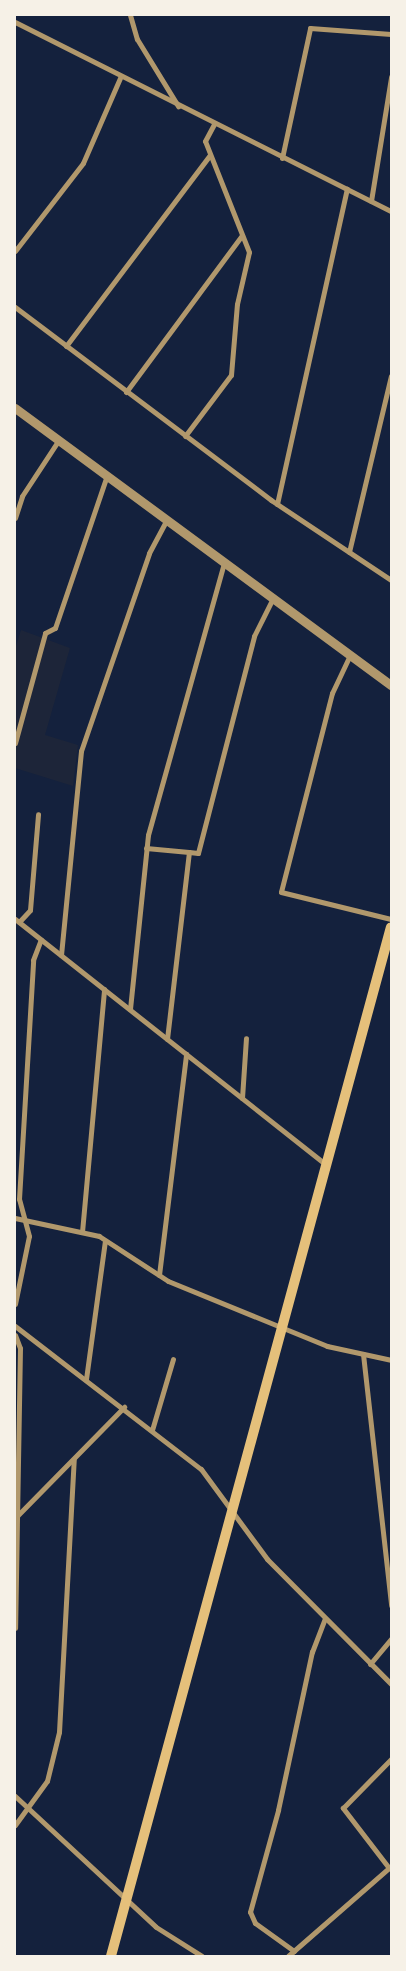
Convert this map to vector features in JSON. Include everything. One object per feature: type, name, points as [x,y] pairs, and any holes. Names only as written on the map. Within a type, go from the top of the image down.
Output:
[{"type":"main road","points":[[111,1956],[125,1899],[233,1516],[324,1163],[391,927]]},
{"type":"street","points":[[130,15],[137,39],[178,107]]},
{"type":"street","points":[[15,22],[120,78],[391,211]]},
{"type":"street","points":[[282,158],[310,28],[391,34]]},
{"type":"street","points":[[370,201],[391,77]]},
{"type":"street","points":[[15,251],[83,163],[120,78]]},
{"type":"street","points":[[185,436],[231,375],[237,304],[249,252],[204,141],[214,124]]},
{"type":"street","points":[[66,346],[210,155]]},
{"type":"street","points":[[277,504],[347,189]]},
{"type":"street","points":[[126,392],[242,235]]},
{"type":"street","points":[[15,307],[277,504],[391,580]]},
{"type":"street","points":[[349,552],[391,376]]},
{"type":"street","points":[[15,408],[106,478],[391,685]]},
{"type":"street","points":[[15,518],[22,496],[58,441]]},
{"type":"street","points":[[15,743],[45,634],[55,628],[106,478]]},
{"type":"street","points":[[61,955],[82,752],[149,554],[166,522]]},
{"type":"street","points":[[130,1009],[146,848],[224,563]]},
{"type":"street","points":[[146,848],[198,853],[254,636],[272,598]]},
{"type":"street","points":[[350,655],[332,693],[281,892],[391,919]]},
{"type":"street","points":[[38,814],[30,910],[17,920],[324,1163]]},
{"type":"street","points":[[167,1039],[189,852]]},
{"type":"street","points":[[15,1304],[29,1236],[23,1220],[19,1199],[33,960],[41,940]]},
{"type":"street","points":[[82,1232],[104,989]]},
{"type":"street","points":[[242,1098],[246,1038]]},
{"type":"street","points":[[159,1275],[186,1054]]},
{"type":"street","points":[[15,1218],[82,1232],[105,1241],[159,1275],[282,1327],[363,1354],[391,1360]]},
{"type":"street","points":[[86,1379],[105,1241]]},
{"type":"street","points":[[15,1326],[124,1407],[201,1469],[233,1516],[326,1618],[391,1684]]},
{"type":"street","points":[[15,1335],[20,1348],[15,1628]]},
{"type":"street","points":[[363,1354],[391,1605]]},
{"type":"street","points":[[152,1430],[173,1359]]},
{"type":"street","points":[[17,1516],[124,1407]]},
{"type":"street","points":[[15,1824],[30,1808],[47,1781],[59,1732],[74,1459]]},
{"type":"street","points":[[294,1951],[255,1923],[250,1912],[278,1810],[312,1652],[326,1618]]},
{"type":"street","points":[[370,1664],[391,1639]]},
{"type":"street","points":[[288,1956],[390,1867],[343,1808],[391,1759]]},
{"type":"street","points":[[15,1796],[156,1927],[202,1956]]},
{"type":"shaded area","points":[[21,630],[70,648],[45,735],[78,745],[73,786],[15,768],[15,649]]}]
